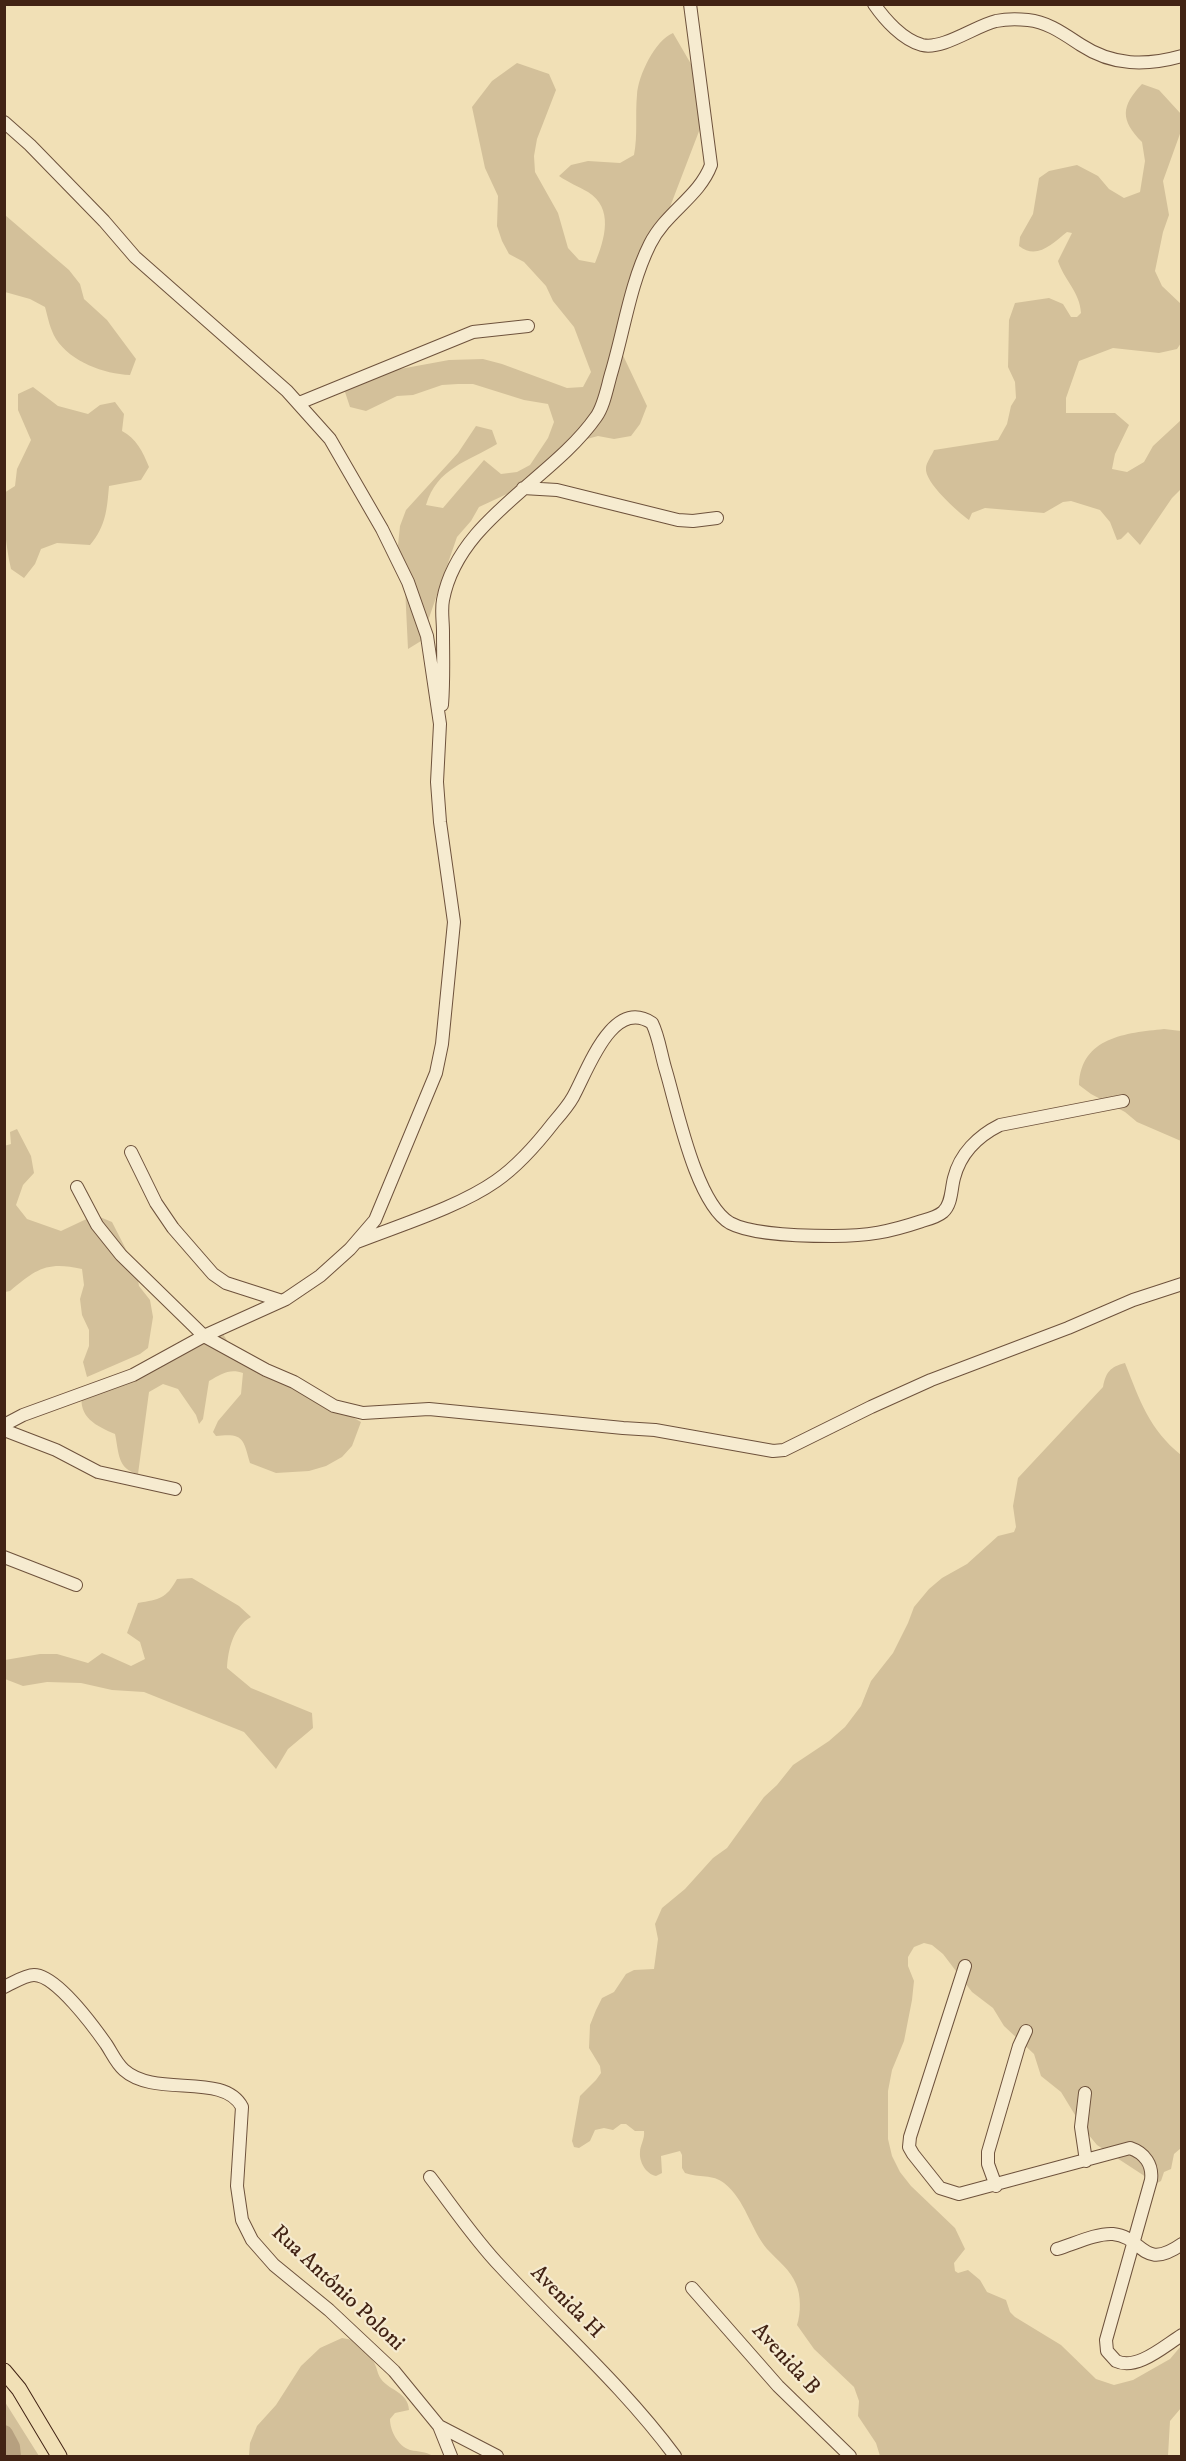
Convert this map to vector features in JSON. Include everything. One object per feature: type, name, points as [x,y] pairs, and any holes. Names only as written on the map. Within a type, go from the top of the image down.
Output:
[{"type":"main road","points":[[4,2370],[19,2388],[59,2457]]},
{"type":"street","points":[[4,1425],[23,1415],[133,1375],[204,1336],[282,1301],[320,1276],[356,1242],[375,1220],[436,1073],[442,1044],[454,922],[444,860],[436,782],[443,690],[442,602],[447,582],[460,556],[486,525],[523,488],[576,441],[597,415],[612,373],[639,268],[651,242],[675,209],[706,178],[711,165],[690,4]]},
{"type":"street","points":[[874,4],[894,27],[922,45],[934,46],[996,21],[1016,19],[1032,20],[1055,27],[1084,47],[1122,62],[1137,64],[1159,62],[1182,56]]},
{"type":"street","points":[[4,122],[104,220],[135,257],[262,368],[299,403],[330,439],[382,529],[408,582],[427,636],[440,724]]},
{"type":"street","points":[[299,403],[473,333],[528,326]]},
{"type":"street","points":[[523,488],[556,490],[678,520],[717,518]]},
{"type":"street","points":[[356,1242],[462,1199],[495,1182],[522,1160],[572,1100],[609,1032],[627,1017],[639,1017],[652,1023],[698,1179],[717,1211],[729,1222],[742,1228],[807,1236],[855,1236],[881,1234],[934,1217],[947,1207],[962,1159],[987,1132],[1000,1125],[1123,1101]]},
{"type":"street","points":[[131,1152],[156,1203],[173,1228],[213,1274],[226,1283],[282,1301]]},
{"type":"street","points":[[77,1187],[97,1225],[121,1254],[204,1336],[266,1370],[294,1382],[334,1406],[363,1413],[429,1409],[655,1430],[773,1451],[784,1450],[931,1380],[1068,1328],[1134,1300],[1182,1284]]},
{"type":"street","points":[[4,1430],[56,1450],[98,1472],[175,1489]]},
{"type":"street","points":[[4,1557],[76,1585]]},
{"type":"street","points":[[965,1966],[910,2137],[909,2147],[940,2188],[966,2194],[1130,2148],[1142,2154],[1149,2163],[1151,2180],[1106,2340],[1107,2351],[1116,2361],[1130,2364],[1182,2335]]},
{"type":"street","name":"Rua Antônio Poloni","points":[[4,1987],[27,1977],[43,1977],[57,1986],[92,2026],[125,2071],[147,2082],[219,2089],[231,2094],[239,2101],[242,2107],[237,2186],[242,2220],[252,2240],[274,2265],[329,2310],[394,2371],[439,2426],[451,2457]]},
{"type":"street","points":[[996,2186],[988,2164],[988,2152],[1019,2046],[1026,2031]]},
{"type":"street","points":[[1085,2094],[1081,2127],[1086,2160]]},
{"type":"street","name":"Avenida H","points":[[430,2177],[500,2266],[644,2415],[675,2457]]},
{"type":"street","points":[[1057,2249],[1105,2235],[1121,2236],[1144,2252],[1160,2255],[1182,2244]]},
{"type":"street","name":"Avenida B","points":[[692,2288],[778,2386],[850,2457]]},
{"type":"street","points":[[439,2426],[497,2457]]},
{"type":"shaded area","points":[[673,33],[691,64],[696,78],[701,126],[665,220],[640,267],[615,335],[647,406],[640,424],[631,436],[614,439],[598,436],[583,440],[569,451],[550,474],[479,507],[471,521],[457,537],[421,641],[408,649],[405,587],[398,545],[400,526],[406,510],[458,453],[476,426],[492,430],[497,444],[445,474],[431,492],[426,505],[443,508],[484,460],[501,474],[517,472],[530,465],[548,438],[554,422],[548,404],[524,400],[473,384],[442,385],[413,395],[397,396],[366,411],[350,407],[345,392],[351,377],[382,368],[400,369],[449,360],[483,359],[567,388],[583,387],[591,372],[574,327],[553,301],[546,286],[524,262],[509,254],[502,241],[497,226],[498,196],[485,168],[472,107],[492,81],[517,63],[549,74],[556,90],[537,139],[534,156],[535,172],[558,213],[568,248],[579,260],[595,263],[602,244],[605,225],[601,206],[588,192],[559,176],[571,165],[588,161],[620,163],[634,155],[638,87],[644,69],[654,51],[666,37]]},
{"type":"shaded area","points":[[1142,84],[1159,90],[1181,114],[1181,131],[1163,181],[1169,215],[1155,271],[1162,286],[1181,304],[1181,343],[1177,349],[1159,353],[1113,348],[1079,361],[1066,398],[1066,413],[1115,413],[1129,425],[1115,454],[1112,469],[1127,472],[1144,462],[1153,446],[1181,420],[1181,489],[1172,498],[1140,545],[1128,532],[1117,540],[1110,522],[1100,510],[1071,501],[1063,502],[1044,513],[985,508],[972,513],[969,520],[930,481],[926,466],[934,450],[998,440],[1007,424],[1011,406],[1016,398],[1015,382],[1008,367],[1009,320],[1015,303],[1049,298],[1063,304],[1071,317],[1077,317],[1081,313],[1075,292],[1058,261],[1072,233],[1067,232],[1038,251],[1026,250],[1019,246],[1020,237],[1033,214],[1039,178],[1049,171],[1077,165],[1098,176],[1109,189],[1124,198],[1140,192],[1145,161],[1142,142],[1130,127],[1126,113],[1130,99]]},
{"type":"shaded area","points":[[5,215],[69,270],[80,284],[84,299],[107,320],[136,359],[130,375],[99,369],[79,360],[62,347],[56,339],[45,307],[30,299],[5,292]]},
{"type":"shaded area","points":[[33,387],[58,406],[88,414],[100,405],[115,402],[124,414],[122,431],[138,446],[149,467],[141,480],[109,486],[103,524],[90,545],[57,543],[41,549],[35,564],[24,578],[11,569],[5,531],[4,493],[15,486],[17,469],[31,440],[18,410],[18,394]]},
{"type":"shaded area","points":[[1164,1029],[1181,1031],[1181,1141],[1137,1122],[1125,1112],[1079,1085],[1082,1069],[1088,1057],[1097,1047],[1121,1036]]},
{"type":"shaded area","points":[[17,1129],[31,1156],[34,1173],[23,1185],[16,1205],[27,1219],[61,1231],[95,1215],[112,1222],[136,1269],[139,1286],[150,1300],[153,1317],[148,1348],[140,1354],[87,1377],[83,1362],[89,1346],[89,1330],[82,1315],[80,1299],[84,1285],[82,1269],[60,1266],[43,1269],[5,1292],[4,1146],[11,1144],[10,1132]]},
{"type":"shaded area","points":[[223,1326],[223,1334],[228,1342],[249,1358],[361,1422],[352,1446],[342,1457],[326,1466],[309,1471],[276,1473],[250,1463],[241,1439],[232,1436],[216,1436],[213,1432],[218,1421],[241,1394],[243,1373],[230,1371],[209,1381],[203,1419],[199,1424],[196,1415],[178,1389],[163,1384],[149,1392],[138,1474],[126,1468],[118,1453],[115,1434],[90,1420],[83,1409],[82,1394]]},
{"type":"shaded area","points":[[1125,1363],[1153,1424],[1181,1455],[1181,2148],[1174,2154],[1171,2169],[1164,2172],[1161,2181],[1153,2185],[1143,2175],[1097,2145],[1083,2128],[1061,2092],[1041,2076],[1034,2054],[1004,2026],[993,2008],[972,1992],[943,1954],[932,1945],[924,1943],[914,1947],[908,1957],[908,1966],[914,1981],[912,2000],[904,2041],[892,2070],[888,2091],[888,2139],[892,2156],[900,2172],[911,2186],[955,2228],[965,2249],[954,2263],[955,2271],[958,2273],[968,2270],[980,2280],[987,2292],[1006,2300],[1010,2312],[1015,2317],[1061,2345],[1096,2379],[1114,2385],[1133,2380],[1170,2359],[1181,2346],[1181,2408],[1170,2421],[1168,2456],[880,2456],[876,2443],[858,2416],[859,2401],[854,2387],[814,2349],[797,2325],[800,2299],[798,2288],[787,2269],[761,2241],[743,2206],[731,2190],[715,2178],[685,2173],[682,2168],[680,2151],[661,2156],[662,2173],[656,2176],[649,2173],[640,2156],[644,2131],[635,2131],[626,2124],[621,2124],[613,2130],[604,2128],[595,2130],[590,2141],[579,2148],[574,2147],[572,2141],[580,2096],[601,2073],[600,2066],[589,2048],[590,2025],[602,1998],[614,1992],[626,1974],[634,1970],[654,1969],[658,1939],[655,1924],[662,1908],[685,1889],[713,1858],[727,1848],[764,1797],[793,1765],[829,1741],[845,1727],[861,1706],[871,1681],[893,1653],[914,1607],[929,1589],[942,1578],[967,1564],[998,1536],[1014,1532],[1016,1527],[1013,1506],[1018,1478],[1103,1387],[1110,1371]]},
{"type":"shaded area","points":[[192,1578],[239,1606],[251,1617],[236,1633],[230,1647],[227,1668],[251,1688],[312,1713],[313,1728],[288,1749],[276,1769],[244,1732],[144,1692],[112,1690],[81,1683],[47,1682],[23,1686],[5,1679],[5,1660],[40,1654],[57,1654],[88,1663],[102,1653],[131,1666],[145,1659],[140,1642],[127,1633],[138,1603],[162,1597],[177,1579]]},
{"type":"shaded area","points":[[342,2338],[359,2341],[374,2363],[381,2379],[402,2395],[408,2404],[409,2410],[395,2413],[390,2419],[398,2442],[410,2450],[425,2452],[433,2456],[249,2456],[250,2443],[257,2426],[276,2405],[301,2366],[320,2348]]},
{"type":"shaded area","points":[[5,2402],[39,2456],[5,2456]]},
{"type":"waterway","points":[[4,2434],[11,2447],[12,2456]]}]
